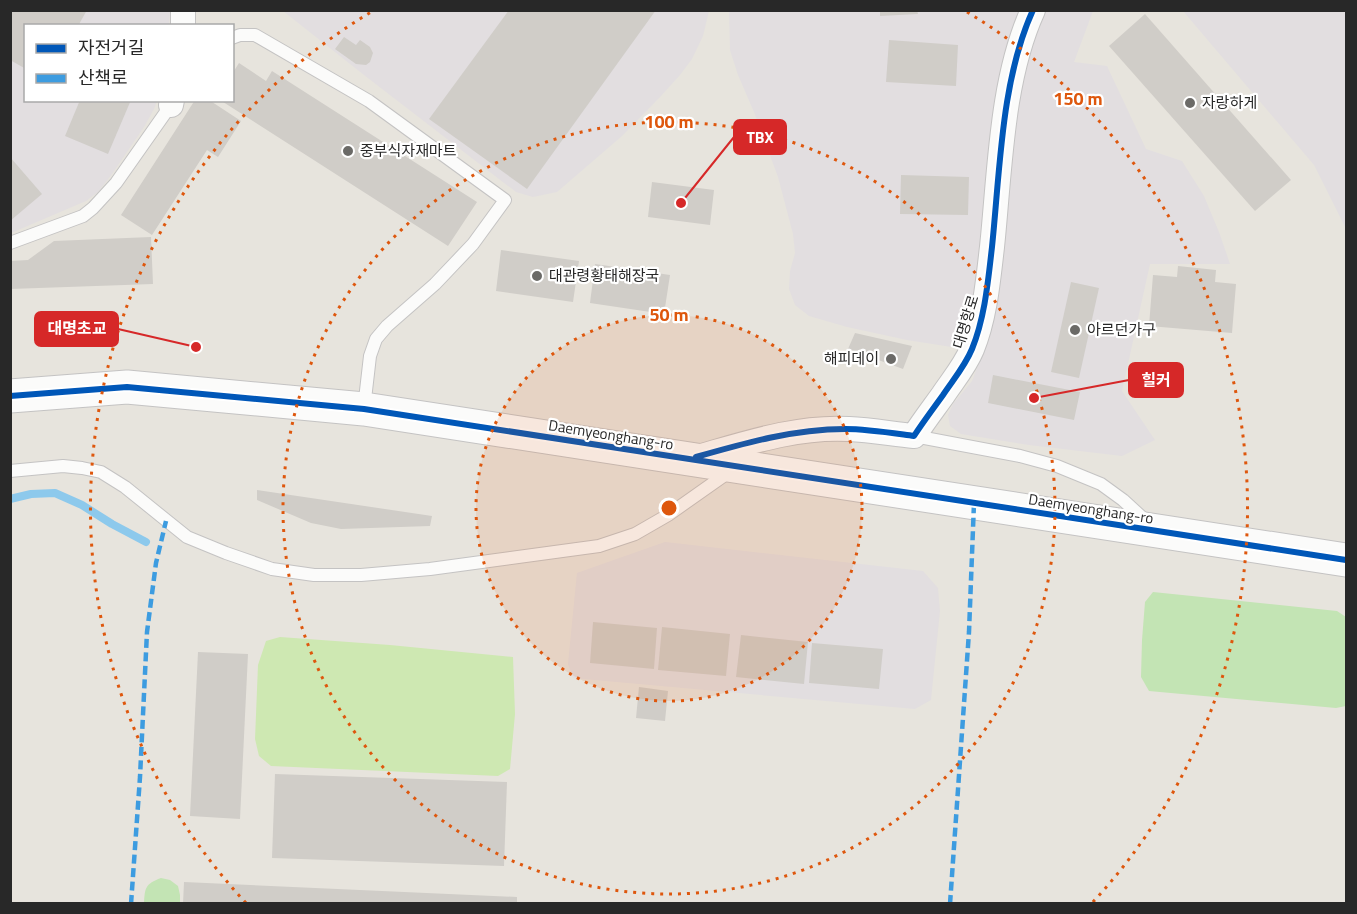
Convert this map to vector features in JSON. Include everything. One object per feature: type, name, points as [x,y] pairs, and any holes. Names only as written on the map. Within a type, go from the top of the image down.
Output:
[{"type":"main road","name":"Daemyeonghang-ro","points":[[10,396],[127,387],[364,409],[1347,560]]},
{"type":"street","name":"대명항로","points":[[914,436],[961,370],[972,350],[981,321],[987,291],[1005,116],[1017,56],[1033,10]]},
{"type":"street","points":[[690,459],[749,442],[792,433],[848,429],[914,436]]},
{"type":"lane","points":[[234,37],[255,35],[369,101],[505,200],[473,244],[435,284],[387,326],[376,339],[370,356],[364,409]]},
{"type":"lane","points":[[10,243],[83,216],[93,208],[116,183],[172,102]]},
{"type":"lane","points":[[914,436],[1020,456],[1078,473],[1101,484],[1158,531]]},
{"type":"lane","points":[[10,471],[63,466],[100,472],[125,487],[187,537],[226,553],[272,569],[314,575],[361,575],[430,569],[599,546],[635,534],[668,515],[736,466]]},
{"type":"shaded area","points":[[11,11],[170,11],[169,24],[24,24],[24,102],[157,102],[144,127],[98,192],[86,201],[11,233]]},
{"type":"shaded area","points":[[283,11],[709,11],[703,36],[692,59],[661,96],[622,136],[557,192],[533,197],[516,192]]},
{"type":"shaded area","points":[[729,11],[1093,11],[1074,62],[1107,66],[1146,149],[1182,161],[1204,196],[1230,264],[1150,264],[1122,391],[1155,440],[1122,456],[961,434],[950,426],[948,415],[953,404],[972,381],[981,357],[958,348],[847,327],[809,316],[795,305],[789,289],[790,271],[795,253],[793,234],[778,177],[730,50]]},
{"type":"shaded area","points":[[1183,11],[1346,11],[1346,229],[1314,165]]},
{"type":"shaded area","points":[[665,542],[923,571],[938,588],[940,611],[931,700],[915,709],[573,678],[568,664],[577,573]]},
{"type":"green space","points":[[1153,592],[1337,611],[1346,617],[1346,706],[1336,708],[1149,691],[1141,677],[1142,640],[1145,602]]},
{"type":"green space","points":[[280,637],[513,657],[515,714],[510,769],[498,776],[271,766],[259,756],[255,739],[258,665],[266,641]]},
{"type":"green space","points":[[161,878],[170,880],[178,886],[180,903],[144,903],[147,887]]},
{"type":"building","points":[[10,10],[87,10],[79,24],[24,24],[24,68],[10,60]]},
{"type":"building","points":[[509,10],[656,10],[527,189],[429,119]]},
{"type":"building","points":[[880,10],[917,10],[918,14],[880,16]]},
{"type":"building","points":[[1145,14],[1291,180],[1255,211],[1109,46]]},
{"type":"building","points":[[344,37],[356,45],[360,40],[370,47],[373,53],[370,62],[366,65],[356,64],[335,49]]},
{"type":"building","points":[[889,40],[958,45],[956,86],[886,82]]},
{"type":"building","name":"중부식자재마트","points":[[239,63],[266,81],[272,71],[477,202],[448,246],[223,102],[234,102],[234,71]]},
{"type":"building","points":[[79,102],[130,102],[108,154],[65,136]]},
{"type":"building","points":[[194,102],[212,102],[241,121],[218,157],[207,150],[152,235],[121,215]]},
{"type":"building","points":[[10,157],[42,194],[10,221]]},
{"type":"building","points":[[901,175],[969,177],[968,215],[900,214]]},
{"type":"building","points":[[652,182],[714,190],[710,225],[648,217]]},
{"type":"building","points":[[151,237],[153,284],[10,289],[10,261],[28,260],[54,241]]},
{"type":"building","name":"대관령황태해장국","points":[[501,250],[579,261],[573,302],[496,291]]},
{"type":"building","points":[[595,264],[670,275],[664,314],[590,303]]},
{"type":"building","points":[[1178,266],[1216,270],[1215,282],[1236,284],[1232,333],[1149,326],[1153,275],[1177,277]]},
{"type":"building","name":"아르던가구","points":[[1071,282],[1099,288],[1079,378],[1051,372]]},
{"type":"building","name":"해피데이","points":[[855,333],[912,346],[903,369],[848,349]]},
{"type":"building","points":[[993,375],[1080,392],[1074,420],[988,403]]},
{"type":"building","points":[[257,490],[432,516],[430,526],[341,529],[311,523],[257,500]]},
{"type":"building","points":[[593,622],[657,628],[654,669],[590,663]]},
{"type":"building","points":[[662,627],[730,634],[726,676],[658,670]]},
{"type":"building","points":[[741,635],[808,642],[804,684],[736,677]]},
{"type":"building","points":[[812,643],[883,649],[879,689],[809,683]]},
{"type":"building","points":[[198,652],[248,654],[240,819],[190,816]]},
{"type":"building","points":[[639,687],[668,691],[665,721],[636,718]]},
{"type":"building","points":[[275,774],[507,782],[504,866],[272,858]]},
{"type":"building","points":[[184,882],[517,897],[517,904],[183,904]]},
{"type":"waterway","points":[[10,499],[31,494],[55,493],[82,505],[146,542]]},
{"type":"marked path","points":[[950,904],[969,632],[974,503]]},
{"type":"marked path","points":[[131,904],[147,632],[156,563],[166,521]]},
{"type":"cycle path","points":[[696,457],[751,442],[807,431],[854,429],[914,436],[959,373],[972,349],[980,324],[989,273],[1008,96],[1022,37],[1033,10]]},
{"type":"cycle path","points":[[10,396],[127,387],[364,409],[1346,560]]},
{"type":"place","name":"자랑하게","points":[[1190,103]]},
{"type":"place","name":"중부식자재마트","points":[[348,151]]},
{"type":"place","name":"TBX","points":[[681,203]]},
{"type":"place","name":"대관령황태해장국","points":[[537,276]]},
{"type":"place","name":"아르던가구","points":[[1075,330]]},
{"type":"place","name":"대명초교","points":[[196,347]]},
{"type":"place","name":"해피데이","points":[[891,359]]},
{"type":"place","name":"힐커","points":[[1034,398]]}]
